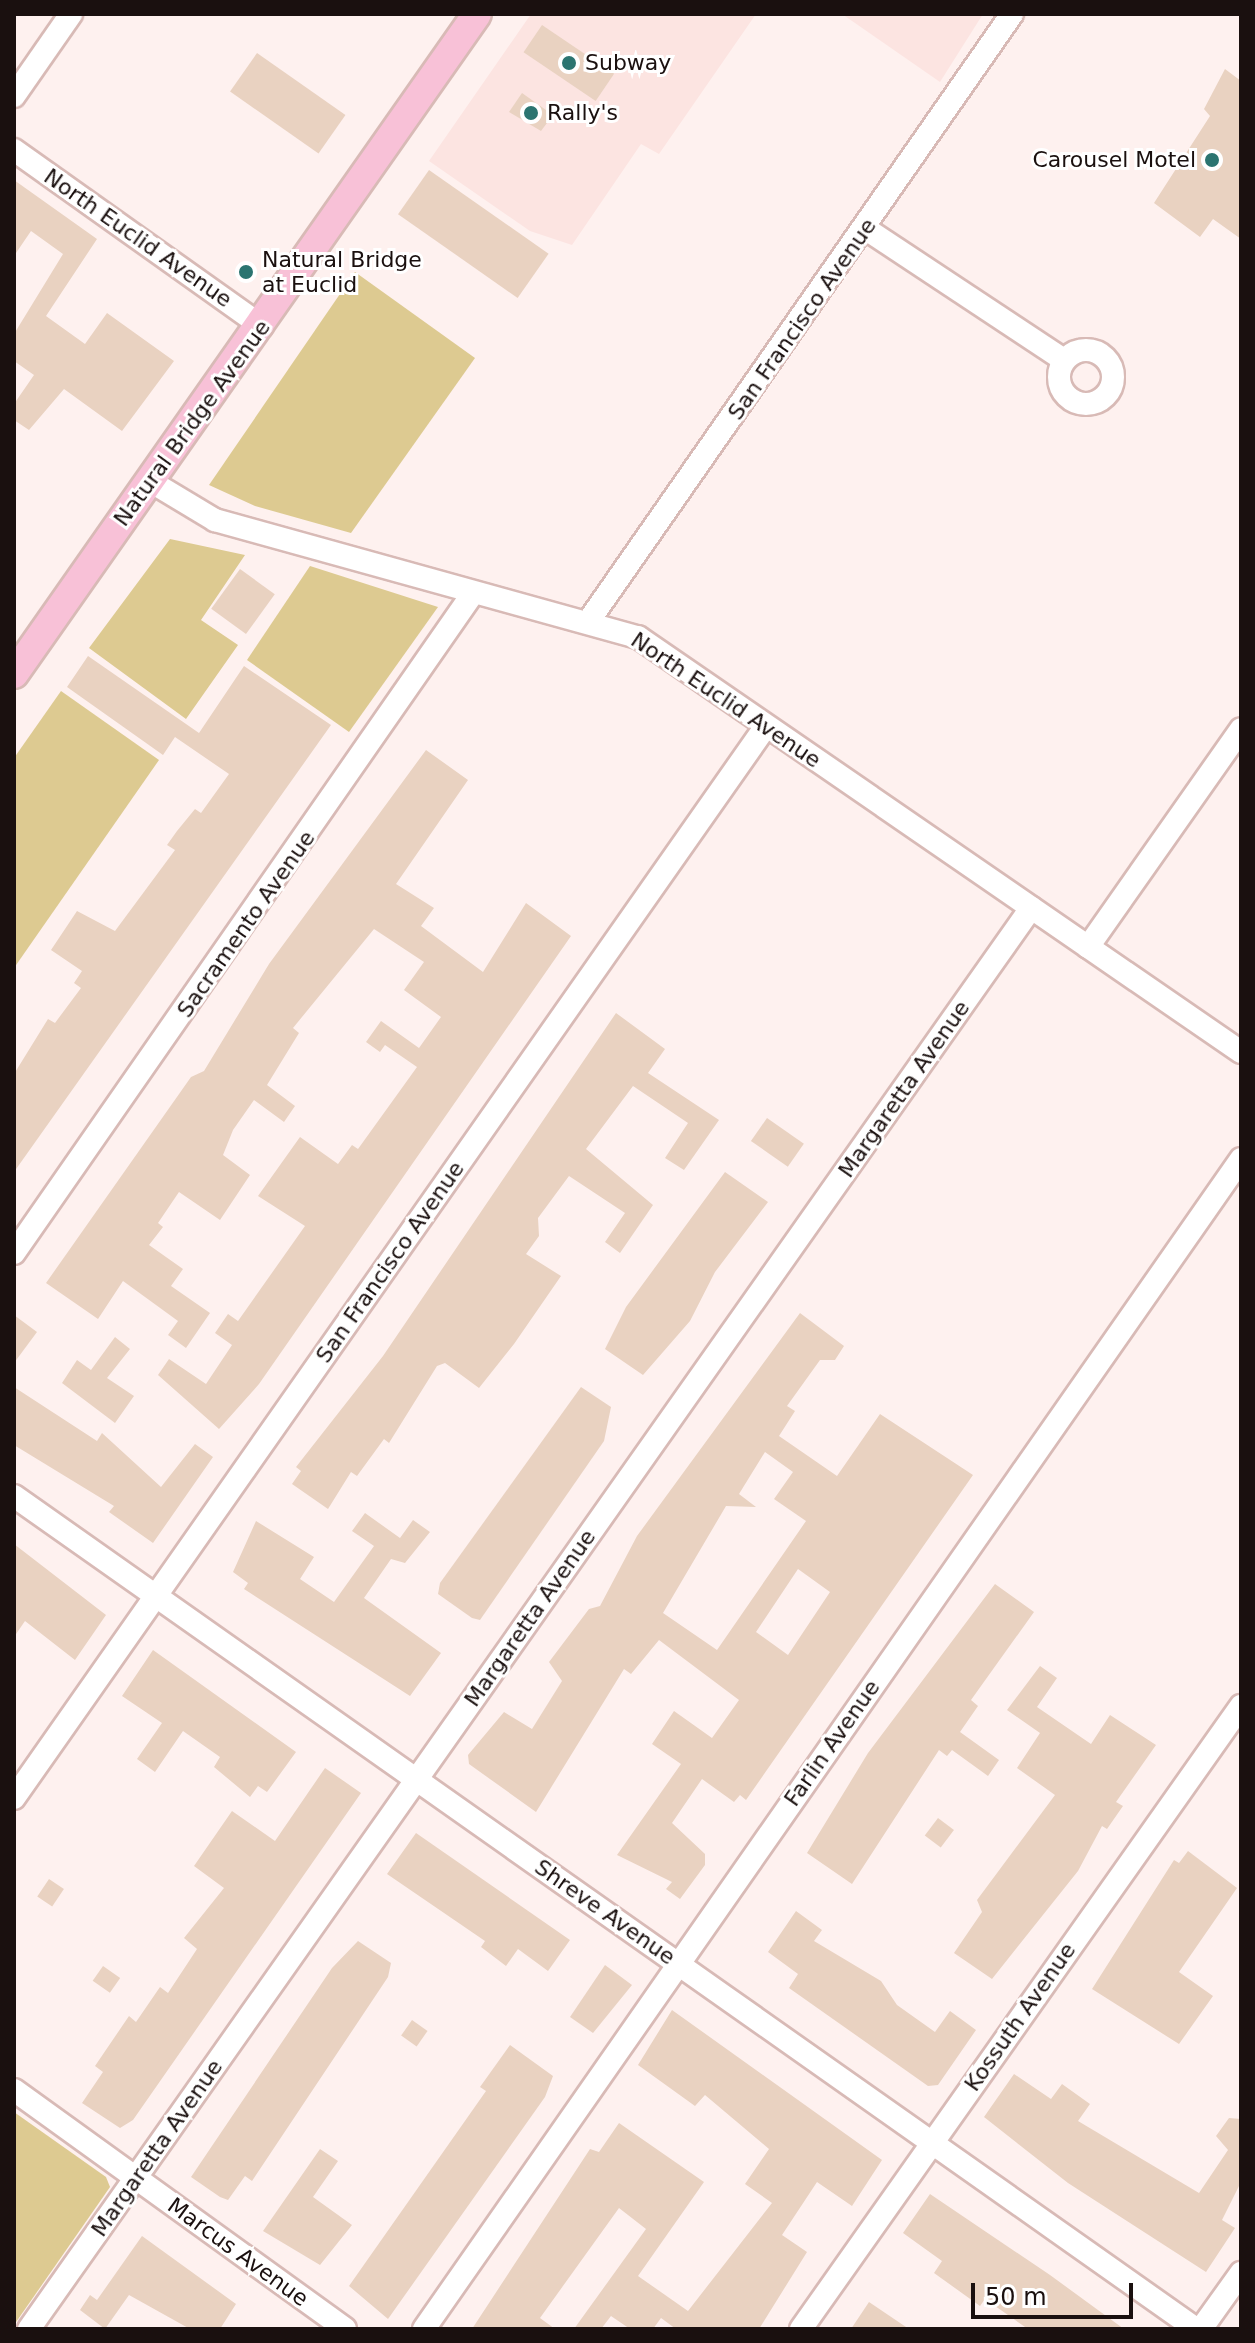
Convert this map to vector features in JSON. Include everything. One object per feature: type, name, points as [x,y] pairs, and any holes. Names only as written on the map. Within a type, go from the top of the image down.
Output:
[{"type":"main road","name":"Natural Bridge Avenue","points":[[14,674],[262,326],[477,14]]},
{"type":"street","points":[[14,96],[71,14]]},
{"type":"street","name":"San Francisco Avenue","points":[[588,622],[866,229],[1012,14]]},
{"type":"street","name":"North Euclid Avenue","points":[[14,150],[262,326]]},
{"type":"street","points":[[866,229],[1064,360]]},
{"type":"street","name":"North Euclid Avenue","points":[[150,481],[215,520],[638,637],[1241,1052]]},
{"type":"street","name":"Sacramento Avenue","points":[[14,1253],[473,593]]},
{"type":"street","name":"San Francisco Avenue","points":[[14,1798],[766,726]]},
{"type":"street","points":[[1088,947],[1241,729]]},
{"type":"street","name":"Margaretta Avenue","points":[[29,2329],[1031,908]]},
{"type":"street","name":"Farlin Avenue","points":[[424,2329],[1241,1159]]},
{"type":"street","name":"Shreve Avenue","points":[[14,1496],[1198,2329]]},
{"type":"street","name":"Kossuth Avenue","points":[[801,2329],[1241,1706]]},
{"type":"street","name":"Marcus Avenue","points":[[14,2090],[345,2329]]},
{"type":"street","points":[[1198,2329],[1241,2273]]},
{"type":"shaded area","points":[[531,14],[756,14],[659,154],[641,144],[572,245],[530,231],[429,161]]},
{"type":"shaded area","points":[[842,14],[983,14],[940,82]]},
{"type":"shaded area","points":[[355,272],[475,358],[351,533],[255,506],[209,485]]},
{"type":"shaded area","points":[[170,539],[245,555],[201,620],[238,645],[186,719],[89,648]]},
{"type":"shaded area","points":[[310,566],[438,607],[349,732],[247,660]]},
{"type":"shaded area","points":[[61,691],[159,760],[14,968],[14,758]]},
{"type":"shaded area","points":[[14,2112],[106,2177],[110,2187],[14,2325]]},
{"type":"building","name":"Subway","points":[[542,25],[614,74],[596,101],[524,52]]},
{"type":"building","points":[[257,53],[345,115],[319,153],[230,92]]},
{"type":"building","name":"Carousel Motel","points":[[1225,69],[1241,81],[1241,239],[1213,219],[1200,237],[1154,203],[1210,116],[1204,109]]},
{"type":"building","name":"Rally's","points":[[522,93],[553,115],[541,131],[509,112]]},
{"type":"building","points":[[429,170],[549,254],[518,298],[398,214]]},
{"type":"building","points":[[14,180],[97,239],[46,316],[85,344],[107,313],[174,361],[122,431],[64,389],[29,430],[14,420],[14,404],[34,375],[14,361],[14,334],[63,254],[31,231],[14,256]]},
{"type":"building","points":[[240,569],[275,594],[246,634],[211,609]]},
{"type":"building","points":[[88,656],[199,733],[244,666],[331,725],[14,1172],[14,1074],[48,1019],[55,1023],[81,988],[74,983],[82,971],[51,950],[77,911],[115,931],[175,850],[167,845],[177,831],[195,809],[201,813],[229,774],[175,737],[163,755],[67,687]]},
{"type":"building","points":[[426,750],[468,780],[396,884],[434,908],[421,926],[483,972],[526,903],[571,936],[259,1384],[219,1429],[158,1375],[169,1359],[206,1384],[232,1345],[215,1333],[228,1314],[238,1321],[305,1226],[258,1196],[300,1137],[338,1164],[352,1145],[358,1149],[417,1067],[385,1045],[380,1052],[366,1042],[381,1021],[419,1048],[441,1017],[404,990],[424,962],[374,929],[293,1028],[299,1033],[267,1085],[295,1106],[284,1122],[254,1100],[233,1130],[223,1155],[250,1175],[220,1220],[179,1192],[158,1223],[163,1227],[149,1245],[183,1269],[171,1286],[210,1313],[186,1348],[168,1335],[178,1321],[123,1281],[98,1319],[46,1283],[191,1077],[204,1071],[269,964]]},
{"type":"building","points":[[616,1013],[665,1049],[648,1073],[719,1120],[684,1170],[665,1158],[688,1123],[633,1086],[586,1149],[653,1205],[620,1253],[605,1242],[625,1213],[569,1176],[538,1218],[539,1236],[526,1254],[561,1276],[514,1344],[479,1388],[445,1363],[437,1366],[389,1443],[384,1439],[357,1476],[351,1472],[328,1509],[292,1484],[301,1471],[296,1467],[383,1356]]},
{"type":"building","points":[[767,1118],[804,1144],[788,1167],[751,1141]]},
{"type":"building","points":[[725,1172],[768,1202],[715,1272],[690,1321],[643,1375],[605,1349],[626,1307]]},
{"type":"building","points":[[800,1313],[844,1346],[835,1360],[820,1360],[787,1406],[795,1411],[779,1436],[837,1476],[880,1414],[973,1475],[746,1800],[740,1795],[734,1802],[702,1779],[672,1823],[705,1854],[705,1865],[680,1899],[666,1889],[672,1882],[617,1855],[681,1764],[652,1744],[674,1711],[712,1738],[739,1700],[659,1640],[631,1674],[624,1669],[536,1812],[469,1764],[468,1755],[504,1712],[532,1729],[562,1681],[549,1662],[589,1609],[600,1606],[637,1536]],"holes":[[[765,1452],[793,1472],[774,1499],[806,1521],[717,1650],[663,1613],[726,1506],[756,1507],[739,1494]],[[798,1569],[830,1592],[788,1655],[756,1632]]]},
{"type":"building","points":[[14,1315],[37,1332],[14,1363]]},
{"type":"building","points":[[115,1337],[130,1349],[107,1378],[134,1396],[115,1423],[62,1383],[77,1360],[91,1370]]},
{"type":"building","points":[[14,1387],[97,1441],[102,1433],[161,1487],[195,1444],[213,1457],[153,1543],[109,1512],[114,1506],[14,1445]]},
{"type":"building","points":[[581,1387],[611,1407],[604,1441],[480,1620],[472,1618],[438,1594],[440,1583]]},
{"type":"building","points":[[365,1513],[400,1538],[413,1520],[430,1532],[405,1563],[391,1559],[364,1598],[441,1653],[410,1696],[244,1589],[248,1583],[233,1572],[256,1521],[314,1557],[300,1579],[334,1602],[374,1546],[352,1531]]},
{"type":"building","points":[[14,1544],[106,1615],[75,1660],[25,1621],[14,1637]]},
{"type":"building","points":[[995,1584],[1034,1612],[971,1700],[978,1706],[960,1732],[999,1760],[988,1776],[952,1750],[947,1756],[939,1750],[852,1884],[807,1853],[868,1753]]},
{"type":"building","points":[[153,1650],[296,1752],[267,1792],[258,1786],[250,1797],[214,1767],[220,1757],[183,1731],[155,1772],[137,1759],[162,1723],[122,1696]]},
{"type":"building","points":[[1040,1666],[1057,1678],[1037,1707],[1091,1744],[1110,1715],[1156,1745],[1116,1802],[1123,1806],[1107,1829],[1102,1826],[1078,1871],[992,1979],[954,1953],[982,1912],[977,1900],[1055,1795],[1017,1768],[1040,1733],[1007,1710]]},
{"type":"building","points":[[325,1768],[361,1793],[133,2120],[120,2128],[82,2103],[103,2072],[95,2066],[129,2016],[136,2022],[160,1987],[168,1993],[197,1949],[184,1938],[224,1888],[194,1866],[232,1811],[275,1841]]},
{"type":"building","points":[[938,1818],[954,1830],[941,1848],[925,1836]]},
{"type":"building","points":[[416,1833],[570,1940],[548,1971],[518,1949],[506,1966],[481,1947],[485,1941],[387,1874]]},
{"type":"building","points":[[1188,1851],[1237,1888],[1179,1972],[1213,1996],[1179,2044],[1092,1989],[1174,1860],[1179,1863]]},
{"type":"building","points":[[49,1879],[64,1889],[52,1906],[37,1896]]},
{"type":"building","points":[[796,1911],[822,1930],[814,1941],[881,1981],[897,2005],[935,2032],[950,2011],[976,2030],[938,2085],[928,2086],[789,1988],[798,1974],[768,1952]]},
{"type":"building","points":[[358,1941],[391,1963],[388,1977],[252,2181],[245,2176],[228,2200],[220,2197],[191,2177],[332,1968]]},
{"type":"building","points":[[605,1965],[632,1985],[593,2033],[570,2017]]},
{"type":"building","points":[[103,1966],[120,1978],[110,1993],[93,1981]]},
{"type":"building","points":[[672,2010],[882,2160],[852,2206],[817,2182],[782,2235],[807,2252],[759,2329],[676,2329],[661,2318],[653,2329],[630,2329],[611,2316],[601,2329],[574,2329],[646,2229],[619,2208],[540,2318],[555,2329],[472,2329],[590,2149],[599,2152],[619,2123],[704,2182],[638,2276],[688,2311],[772,2203],[745,2184],[769,2149],[705,2095],[695,2106],[638,2065]]},
{"type":"building","points":[[412,2020],[428,2031],[417,2046],[401,2036]]},
{"type":"building","points":[[510,2045],[553,2076],[545,2097],[388,2319],[349,2286],[486,2091],[480,2087]]},
{"type":"building","points":[[1014,2074],[1051,2099],[1062,2084],[1090,2104],[1078,2121],[1199,2193],[1228,2150],[1216,2136],[1229,2118],[1241,2119],[1241,2182],[1222,2220],[1235,2228],[1206,2272],[1068,2183],[984,2117]]},
{"type":"building","points":[[320,2149],[338,2161],[313,2197],[352,2225],[320,2265],[263,2231]]},
{"type":"building","points":[[930,2194],[1124,2329],[1028,2329],[985,2299],[980,2306],[934,2273],[942,2261],[903,2233]]},
{"type":"building","points":[[142,2236],[236,2304],[220,2329],[190,2329],[129,2295],[105,2329],[80,2310],[90,2295],[97,2300]]},
{"type":"building","points":[[869,2302],[909,2329],[851,2329]]},
{"type":"place","name":"Subway","points":[[569,63]]},
{"type":"place","name":"Rally's","points":[[531,113]]},
{"type":"place","name":"Carousel Motel","points":[[1212,160]]},
{"type":"place","name":"Natural Bridge at Euclid","points":[[246,272]]}]
